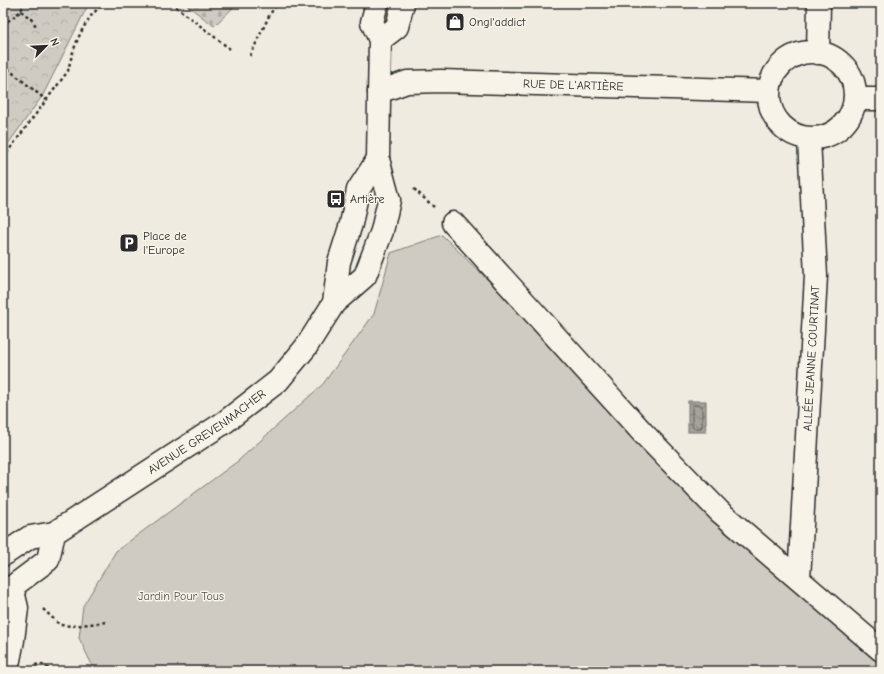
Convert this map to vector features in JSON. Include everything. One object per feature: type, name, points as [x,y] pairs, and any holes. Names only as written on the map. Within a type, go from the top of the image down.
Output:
[{"type":"street","name":"AVENUE GREVENMACHER","points":[[3,555],[30,537],[54,533],[225,422],[278,382],[306,347],[334,303],[365,276],[382,231],[389,200],[378,159],[380,40],[372,22],[377,3]]},
{"type":"street","points":[[380,40],[398,27],[403,3]]},
{"type":"street","points":[[818,53],[819,3]]},
{"type":"street","points":[[804,53],[818,53],[830,56],[842,64],[849,74],[854,86],[855,99],[852,112],[845,124],[835,132],[822,137],[809,138],[796,135],[784,128],[775,118],[770,105],[769,91],[773,78],[780,66],[791,58],[804,53]]},
{"type":"street","name":"RUE DE L'ARTIÈRE","points":[[380,92],[407,82],[441,81],[769,91]]},
{"type":"street","points":[[855,99],[881,99]]},
{"type":"street","name":"ALLÉE JEANNE COURTINAT","points":[[799,579],[816,276],[809,138]]},
{"type":"street","name":"AVENUE GREVENMACHER","points":[[334,303],[339,262],[351,224],[358,190],[378,159]]},
{"type":"street","points":[[453,223],[643,433],[720,512],[881,650]]},
{"type":"street","points":[[6,669],[13,640],[17,608],[8,588],[48,560],[54,533]]},
{"type":"path","points":[[3,25],[21,11],[24,3]]},
{"type":"path","points":[[3,158],[68,71],[72,55],[81,34],[92,15],[105,3]]},
{"type":"path","points":[[171,3],[230,49]]},
{"type":"path","points":[[250,56],[270,14],[278,3]]},
{"type":"path","points":[[21,11],[31,19],[36,26]]},
{"type":"path","points":[[3,65],[46,100]]},
{"type":"path","points":[[8,588],[40,606],[60,625],[72,626],[106,622]]},
{"type":"green space","points":[[3,3],[91,3],[87,7],[43,95],[3,151]]},
{"type":"green space","points":[[184,3],[238,3],[214,26]]},
{"type":"green space","name":"Jardin Pour Tous","points":[[442,235],[643,433],[881,650],[881,671],[95,671],[79,638],[83,606],[116,551],[238,461],[323,384],[374,314],[391,253]]},
{"type":"water","points":[[688,401],[706,401],[706,432],[688,432]]},
{"type":"place","name":"Ongl'addict","points":[[455,22]]},
{"type":"place","name":"Artière","points":[[336,199]]},
{"type":"place","name":"Place de l'Europe","points":[[129,243]]}]
